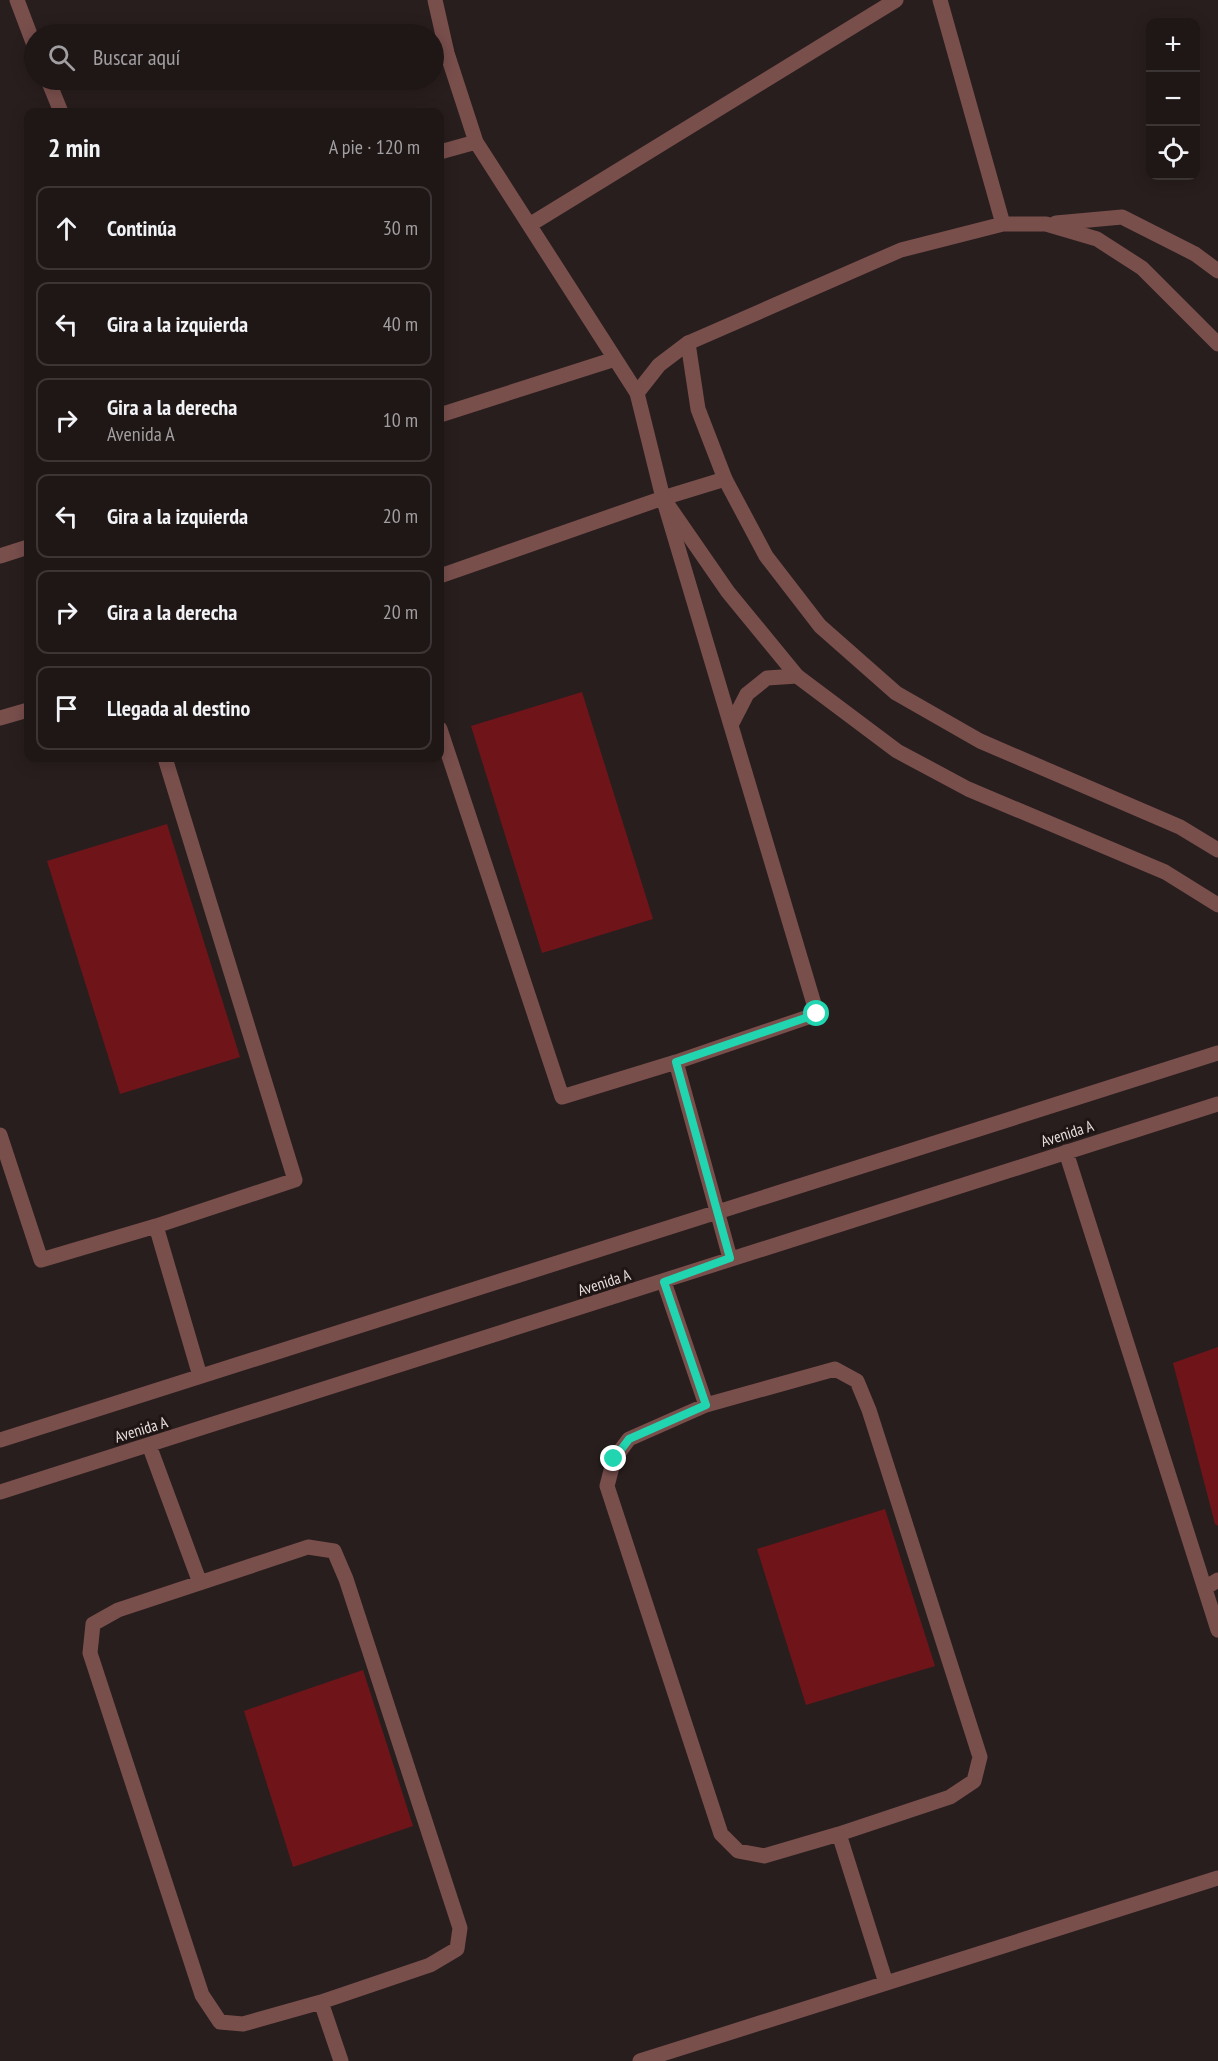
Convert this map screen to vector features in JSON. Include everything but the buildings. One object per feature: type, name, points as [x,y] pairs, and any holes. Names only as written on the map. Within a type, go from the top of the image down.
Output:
[{"type":"street","points":[[17,0],[26,24]]},
{"type":"street","points":[[435,0],[440,24]]},
{"type":"street","points":[[531,224],[896,0]]},
{"type":"street","points":[[940,0],[1003,224]]},
{"type":"street","points":[[444,40],[476,142],[531,224],[637,393],[663,498],[817,1014],[676,1062],[562,1096],[444,741]]},
{"type":"street","points":[[52,90],[59,108]]},
{"type":"street","points":[[444,151],[476,142]]},
{"type":"street","points":[[637,393],[659,365],[688,343],[902,250],[1003,224],[1046,224],[1122,217],[1195,254],[1218,271]]},
{"type":"street","points":[[1046,224],[1097,239],[1142,268],[1218,344]]},
{"type":"street","points":[[688,343],[698,409],[725,479],[766,556],[820,626],[896,693],[980,741],[1180,827],[1218,850]]},
{"type":"street","points":[[444,414],[615,359]]},
{"type":"street","points":[[444,575],[663,498],[725,479]]},
{"type":"street","points":[[663,498],[728,592],[797,676],[897,751],[968,789],[1165,872],[1218,905]]},
{"type":"street","points":[[0,556],[24,548]]},
{"type":"street","points":[[731,725],[747,694],[768,678],[797,676]]},
{"type":"street","points":[[0,718],[24,711]]},
{"type":"street","points":[[0,1135],[41,1260],[156,1226],[295,1180],[166,762]]},
{"type":"street","name":"Avenida A","points":[[0,1440],[1218,1053]]},
{"type":"street","points":[[676,1062],[730,1258]]},
{"type":"street","name":"Avenida A","points":[[0,1492],[1218,1104]]},
{"type":"street","points":[[1066,1152],[1211,1584],[1218,1630]]},
{"type":"street","points":[[156,1226],[200,1376]]},
{"type":"street","points":[[664,1282],[706,1405]]},
{"type":"street","points":[[835,1369],[857,1381],[869,1410],[980,1757],[974,1781],[950,1797],[764,1856],[738,1851],[721,1833],[607,1486],[614,1459],[629,1439],[706,1405],[835,1369]]},
{"type":"street","points":[[149,1445],[200,1583]]},
{"type":"street","points":[[308,1547],[334,1551],[460,1928],[457,1949],[430,1965],[321,2002],[243,2024],[220,2022],[202,1995],[90,1653],[93,1624],[118,1610],[200,1583],[308,1547]]},
{"type":"street","points":[[839,1834],[886,1983]]},
{"type":"street","points":[[640,2061],[1218,1878]]},
{"type":"street","points":[[321,2002],[341,2061]]},
{"type":"shaded area","points":[[582,692],[653,919],[542,953],[471,726]]},
{"type":"shaded area","points":[[167,824],[240,1057],[120,1094],[47,861]]},
{"type":"shaded area","points":[[1218,1347],[1218,1526],[1215,1524],[1173,1363]]},
{"type":"shaded area","points":[[885,1509],[935,1666],[806,1705],[757,1549]]},
{"type":"shaded area","points":[[363,1670],[413,1826],[293,1867],[244,1711]]},
{"type":"route","points":[[614,1459],[629,1439],[706,1405],[664,1282],[730,1258],[676,1062],[817,1014]]}]
